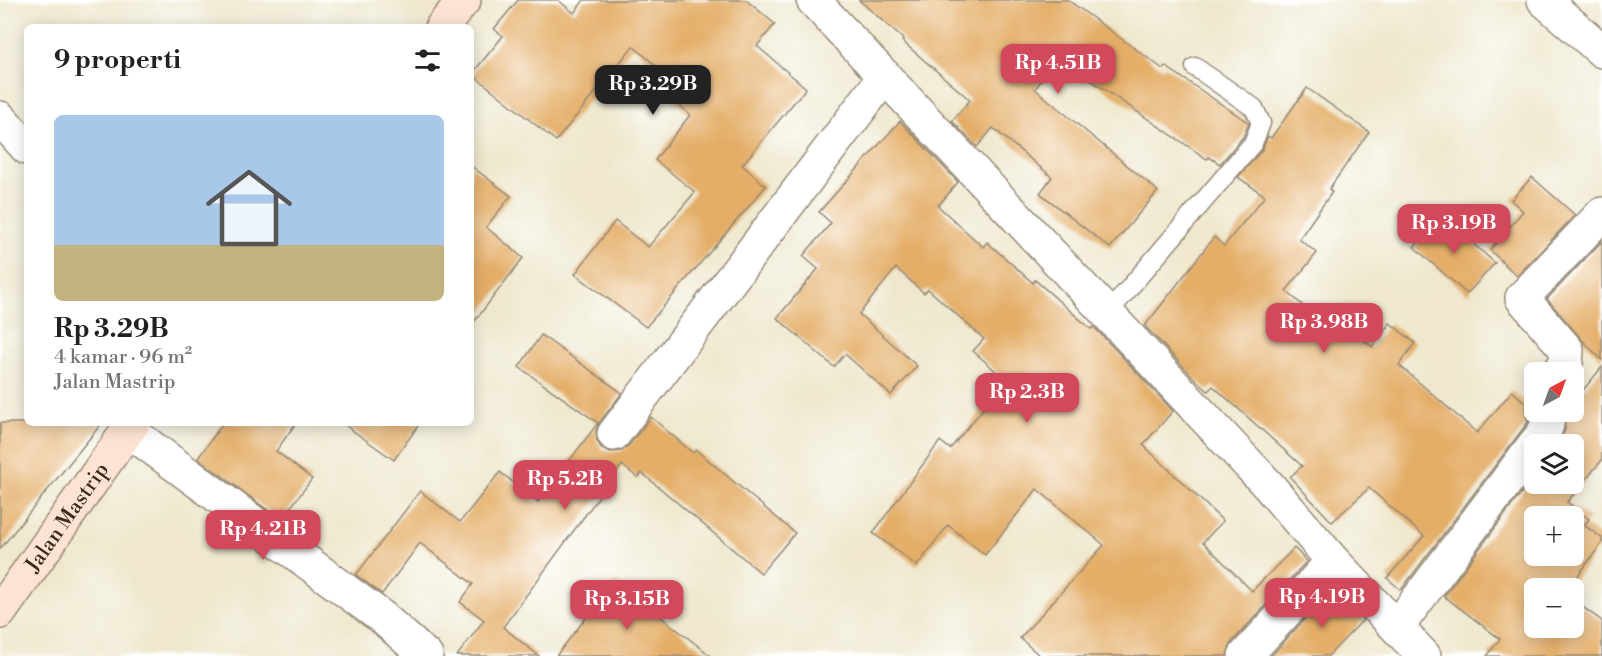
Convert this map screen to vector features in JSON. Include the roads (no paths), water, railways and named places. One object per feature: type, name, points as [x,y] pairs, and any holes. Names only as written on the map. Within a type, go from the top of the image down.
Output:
[{"type":"main road","points":[[444,24],[464,0]]},
{"type":"main road","name":"Jalan Mastrip","points":[[0,612],[130,426]]},
{"type":"street","points":[[813,0],[1108,313],[1268,485],[1333,561],[1424,656]]},
{"type":"street","points":[[1544,0],[1602,51]]},
{"type":"street","points":[[614,434],[885,76]]},
{"type":"street","points":[[0,118],[24,145]]},
{"type":"street","points":[[1566,362],[1567,350],[1522,298],[1602,214]]},
{"type":"street","points":[[130,426],[383,618],[426,656]]},
{"type":"street","points":[[1396,627],[1524,459]]},
{"type":"street","points":[[1245,656],[1333,561]]},
{"type":"lane","points":[[1108,313],[1253,143],[1261,123],[1254,108],[1195,67]]}]
